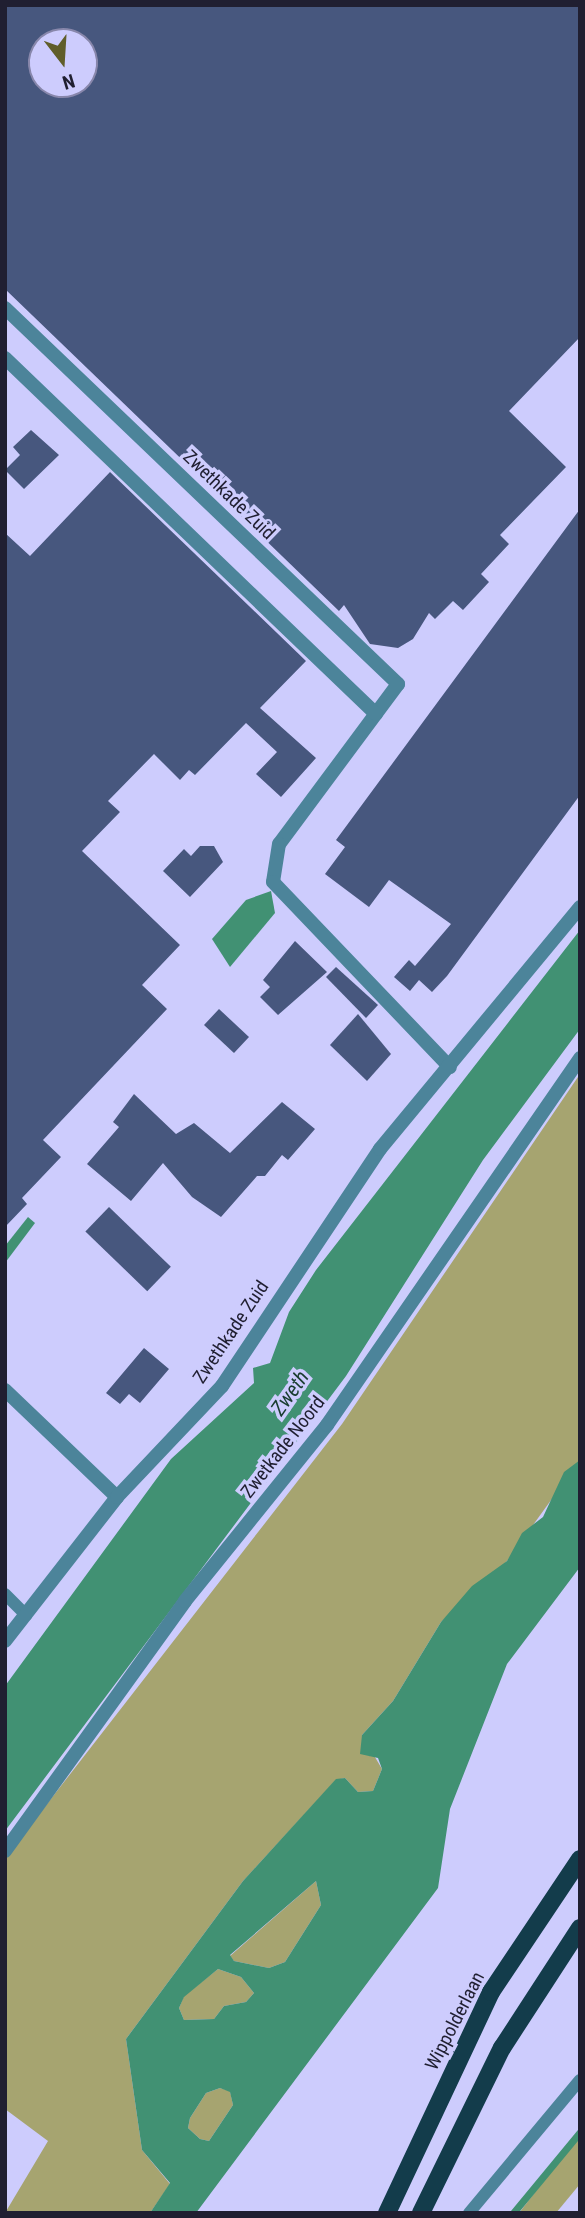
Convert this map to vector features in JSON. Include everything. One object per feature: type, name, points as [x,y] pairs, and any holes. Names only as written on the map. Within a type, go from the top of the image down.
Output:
[{"type":"main road","name":"Wippolderlaan","points":[[387,2213],[491,1992],[580,1859]]},
{"type":"main road","points":[[421,2213],[502,2048],[580,1928]]},
{"type":"street","name":"Zwethkade Zuid","points":[[5,307],[398,684],[279,844],[273,882],[450,1067]]},
{"type":"street","points":[[5,358],[376,714]]},
{"type":"street","name":"Zwethkade Zuid","points":[[5,1641],[117,1497],[222,1386],[380,1149],[580,907]]},
{"type":"street","name":"Zwetkade Noord","points":[[5,1852],[186,1601],[335,1414],[580,1058]]},
{"type":"street","points":[[5,1390],[117,1497]]},
{"type":"lane","points":[[5,1594],[26,1615]]},
{"type":"lane","points":[[469,2213],[580,2080]]},
{"type":"shaded area","points":[[580,1074],[580,1460],[507,1561],[441,1622],[393,1701],[362,1735],[382,1769],[373,1791],[358,1792],[345,1778],[336,1780],[243,1881],[126,2039],[142,2150],[170,2184],[150,2213],[5,2213],[48,2141],[5,2109],[5,1858],[342,1424]]},
{"type":"shaded area","points":[[316,1881],[321,1905],[285,1962],[269,1968],[234,1961],[230,1956]]},
{"type":"shaded area","points":[[218,1969],[241,1977],[254,1993],[246,2002],[224,2006],[214,2019],[184,2020],[179,2008],[184,1996]]},
{"type":"shaded area","points":[[220,2088],[230,2091],[233,2105],[209,2141],[200,2139],[188,2128],[190,2118],[206,2093]]},
{"type":"shaded area","points":[[580,2134],[580,2184],[556,2213],[519,2213]]},
{"type":"water","points":[[271,891],[275,913],[230,967],[212,939],[246,900]]},
{"type":"water","name":"Zweth","points":[[580,930],[580,1029],[483,1160],[346,1376],[5,1831],[5,1686],[171,1459],[254,1383],[253,1368],[270,1363],[289,1312],[316,1270]]},
{"type":"water","points":[[28,1217],[35,1223],[5,1263],[5,1246]]},
{"type":"water","points":[[580,1460],[580,1567],[507,1664],[450,1809],[438,1888],[196,2213],[150,2213],[170,2183],[142,2150],[126,2039],[243,1881],[336,1779],[345,1778],[358,1792],[373,1791],[382,1769],[378,1758],[360,1754],[362,1735],[393,1701],[441,1622],[472,1586],[507,1561],[522,1533],[543,1517],[564,1472]],"holes":[[[316,1881],[321,1905],[285,1962],[269,1968],[234,1961],[230,1955]],[[218,1969],[241,1977],[254,1993],[246,2002],[224,2006],[214,2019],[184,2020],[179,2008],[184,1997]],[[220,2088],[230,2092],[233,2105],[209,2141],[200,2139],[188,2128],[190,2118],[206,2093]]]},
{"type":"building","points":[[5,5],[580,5],[580,337],[509,411],[566,467],[500,535],[509,544],[481,574],[489,582],[463,610],[453,601],[435,619],[429,613],[413,639],[398,648],[370,644],[344,605],[339,611],[5,289]]},
{"type":"building","points":[[31,430],[59,455],[24,489],[5,470],[20,455],[13,447]]},
{"type":"building","points":[[110,472],[306,661],[260,708],[316,758],[281,797],[256,774],[277,752],[246,723],[195,775],[189,770],[180,780],[154,754],[108,801],[120,812],[82,851],[180,945],[142,985],[167,1009],[43,1140],[61,1157],[22,1198],[27,1204],[5,1227],[5,533],[30,556]]},
{"type":"building","points":[[580,509],[580,795],[447,976],[432,992],[419,980],[410,991],[394,977],[409,960],[415,966],[451,924],[389,880],[369,907],[325,874],[345,847],[336,840]]},
{"type":"building","points":[[200,846],[214,846],[223,862],[190,897],[163,871],[184,849],[191,856]]},
{"type":"building","points":[[295,941],[327,972],[278,1015],[260,997],[270,987],[263,980]]},
{"type":"building","points":[[336,967],[378,1005],[366,1018],[326,977]]},
{"type":"building","points":[[219,1009],[249,1037],[234,1053],[204,1025]]},
{"type":"building","points":[[358,1014],[391,1054],[367,1081],[330,1045]]},
{"type":"building","points":[[134,1094],[176,1134],[194,1123],[230,1153],[282,1102],[315,1129],[288,1160],[282,1155],[265,1176],[257,1176],[221,1217],[192,1197],[163,1163],[131,1201],[87,1164],[119,1127],[113,1122]]},
{"type":"building","points":[[109,1207],[171,1267],[147,1291],[85,1231]]},
{"type":"building","points":[[144,1348],[169,1369],[140,1403],[129,1394],[120,1404],[106,1393]]},
{"type":"waterway","points":[[513,2213],[580,2132]]}]
